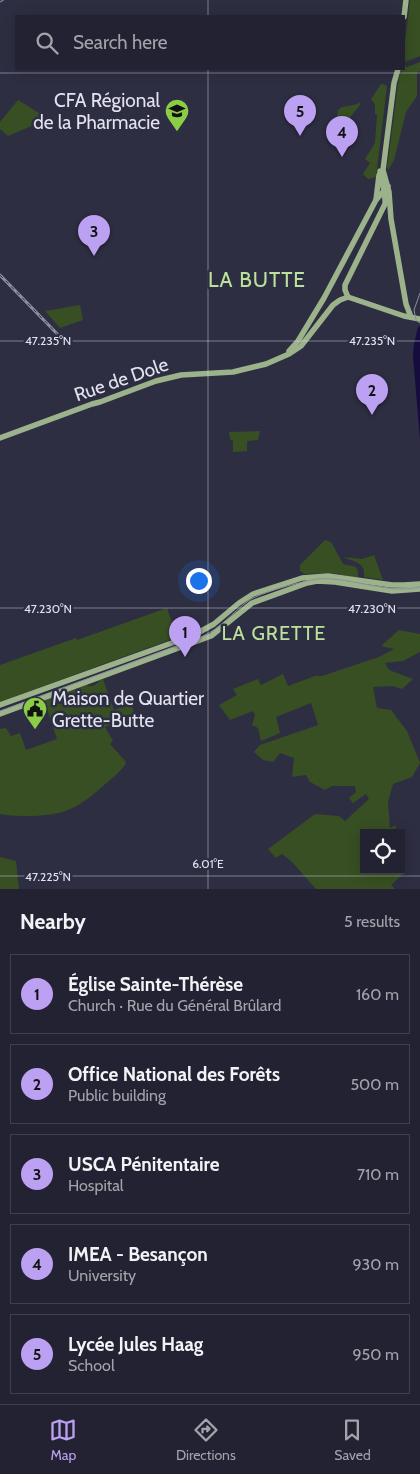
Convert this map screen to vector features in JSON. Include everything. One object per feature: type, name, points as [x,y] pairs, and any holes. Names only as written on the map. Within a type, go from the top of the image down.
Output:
[{"type":"main road","points":[[402,15],[404,0]]},
{"type":"main road","points":[[376,200],[394,70]]},
{"type":"main road","points":[[398,70],[394,83],[383,167],[406,304],[411,317]]},
{"type":"main road","points":[[348,297],[345,285],[385,206],[387,191],[381,179],[380,165]]},
{"type":"main road","points":[[294,351],[332,291],[377,203],[387,191]]},
{"type":"main road","name":"Rue de Dole","points":[[283,356],[298,341],[316,312],[376,200],[387,191]]},
{"type":"main road","points":[[294,351],[301,346],[335,303],[348,297],[398,314],[420,319]]},
{"type":"main road","points":[[398,314],[404,312],[406,304]]},
{"type":"main road","name":"Rue de Dole","points":[[0,438],[154,381],[181,375],[240,371],[266,364],[294,351]]},
{"type":"main road","points":[[0,705],[201,632],[253,594],[305,577],[328,576],[404,586],[420,584]]},
{"type":"main road","points":[[0,714],[204,639],[218,632],[252,603],[279,592],[316,581],[336,582],[392,591],[420,589]]},
{"type":"green space","points":[[410,0],[420,0],[420,56],[405,62],[405,41]]},
{"type":"green space","points":[[420,62],[420,71],[417,73],[417,96],[406,112],[394,160],[388,170],[399,77],[402,70],[405,70],[405,65],[407,67]]},
{"type":"green space","points":[[381,84],[387,86],[376,177],[368,179],[363,174],[370,163],[365,159],[375,143],[377,115],[375,114],[375,105],[371,99]]},
{"type":"green space","points":[[18,100],[39,113],[41,122],[8,136],[0,129],[0,122]]},
{"type":"green space","points":[[359,102],[360,105],[340,130],[337,131],[335,129],[338,110],[342,107],[358,104]]},
{"type":"green space","points":[[80,305],[83,320],[60,328],[45,311]]},
{"type":"green space","points":[[260,431],[258,440],[247,441],[247,451],[233,452],[233,441],[230,439],[229,432]]},
{"type":"green space","points":[[325,540],[331,542],[343,564],[356,567],[358,578],[331,573],[305,574],[300,571],[300,565]]},
{"type":"green space","points":[[374,555],[383,580],[364,577],[361,565],[343,557],[362,559]]},
{"type":"green space","points":[[167,608],[173,626],[189,618],[194,631],[0,702],[0,665]]},
{"type":"green space","points":[[399,630],[420,634],[420,652],[403,661],[385,663],[389,670],[413,679],[402,689],[393,686],[373,687],[377,708],[391,710],[407,731],[420,763],[412,777],[393,784],[388,802],[390,828],[396,825],[396,829],[360,829],[360,874],[403,874],[391,885],[395,889],[316,889],[292,862],[282,854],[276,858],[268,849],[315,814],[339,816],[345,821],[369,799],[366,794],[353,803],[349,798],[356,792],[355,786],[332,786],[325,790],[310,782],[306,775],[292,777],[294,758],[280,753],[273,762],[263,760],[254,752],[260,745],[318,725],[311,703],[276,717],[280,733],[261,741],[258,728],[252,725],[255,715],[253,711],[230,720],[219,705],[237,695],[233,689],[258,679],[261,685],[283,674],[288,686],[379,657],[394,649],[381,646]]},
{"type":"green space","points":[[103,679],[114,710],[131,704],[135,715],[105,727],[113,741],[110,744],[126,762],[125,765],[93,794],[70,809],[53,814],[32,816],[0,814],[0,729],[6,728],[11,736],[20,733],[26,750],[57,739],[45,702],[42,701],[87,685],[93,686]]},
{"type":"green space","points":[[0,857],[16,861],[19,889],[0,889]]},
{"type":"shaded area","points":[[420,326],[420,440],[413,356],[414,344],[418,327]]},
{"type":"tram line","points":[[420,293],[414,310],[416,320],[420,323]]},
{"type":"tram line","points":[[0,711],[203,636],[221,625],[248,601],[261,594],[281,588],[317,579],[343,580],[394,589],[420,587]]},
{"type":"railway","points":[[0,275],[69,346]]},
{"type":"place","name":"CFA Régional de la Pharmacie","points":[[177,132]]},
{"type":"place","name":"Lycée Jules Haag","points":[[300,136]]},
{"type":"place","name":"IMEA - Besançon","points":[[342,157]]},
{"type":"place","name":"USCA Pénitentaire","points":[[94,256]]},
{"type":"place","name":"Office National des Forêts","points":[[372,415]]},
{"type":"place","name":"Église Sainte-Thérèse","points":[[185,657]]},
{"type":"place","name":"Maison de Quartier Grette-Butte","points":[[35,730]]},
{"type":"district","name":"LA BUTTE","points":[[257,280]]},
{"type":"district","name":"LA GRETTE","points":[[274,633]]}]
